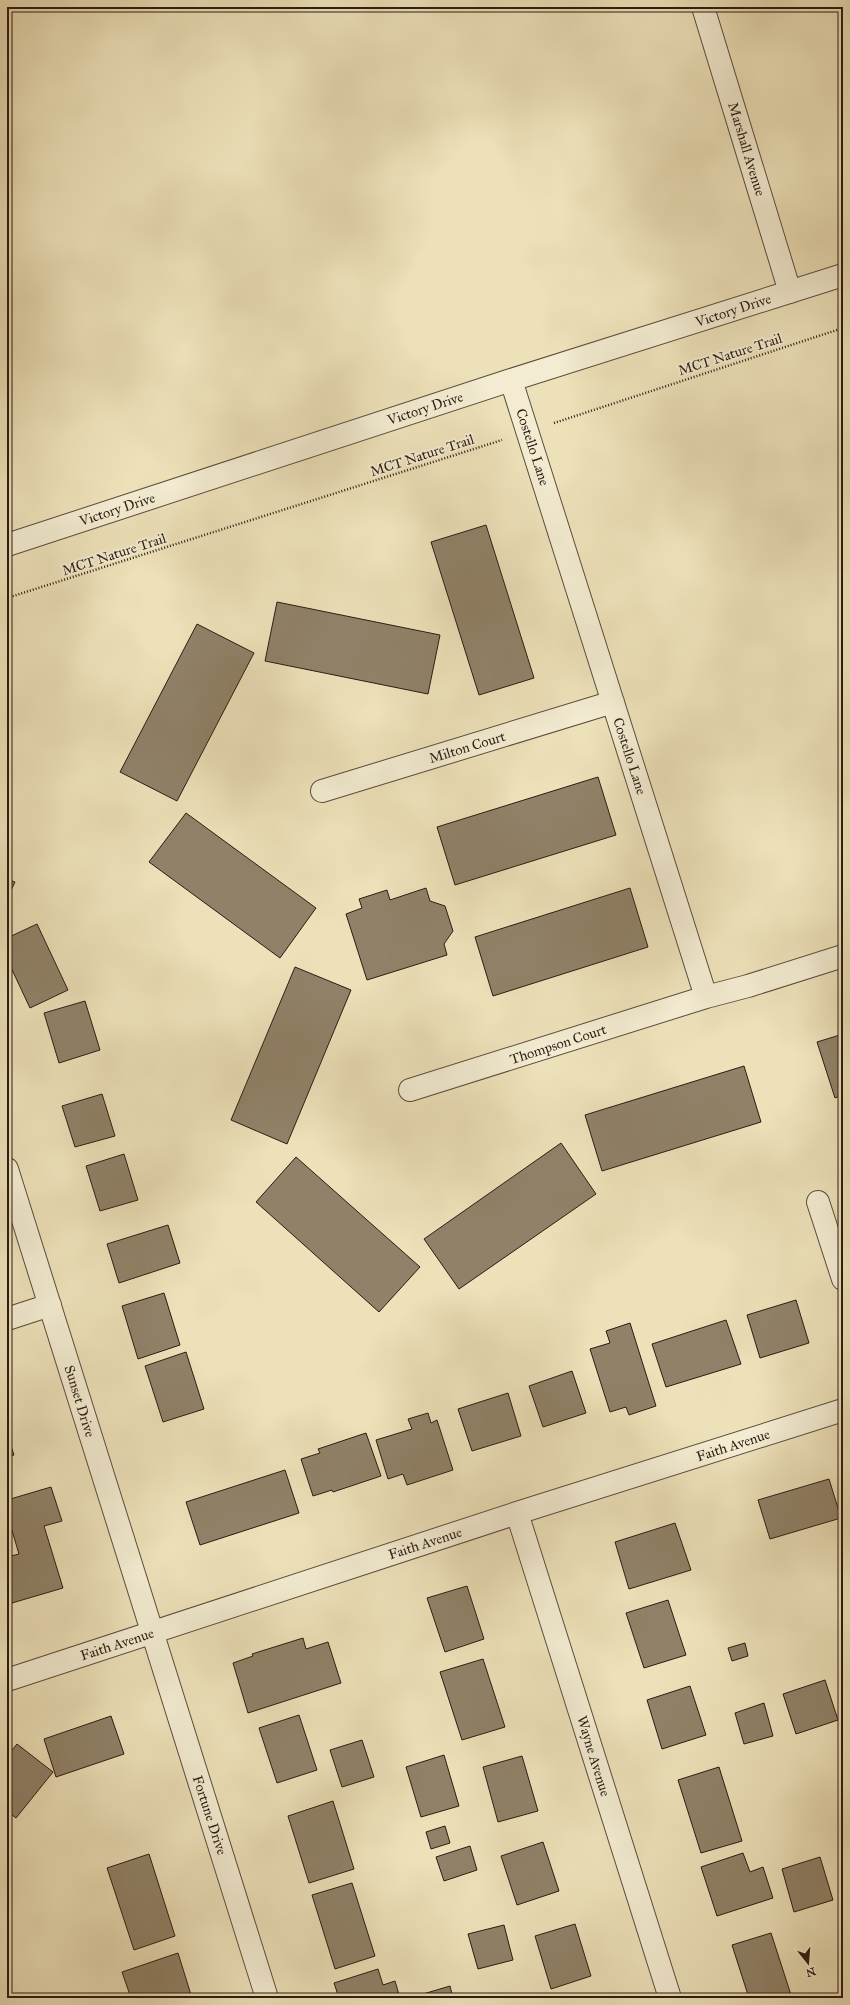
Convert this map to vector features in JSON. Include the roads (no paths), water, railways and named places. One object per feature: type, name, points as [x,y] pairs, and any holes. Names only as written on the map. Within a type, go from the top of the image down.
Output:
[{"type":"street","name":"Marshall Avenue","points":[[703,7],[790,292]]},
{"type":"street","name":"Victory Drive","points":[[7,545],[511,380],[843,275]]},
{"type":"street","name":"Costello Lane","points":[[511,380],[706,996]]},
{"type":"street","name":"Milton Court","points":[[322,791],[613,702]]},
{"type":"street","points":[[706,996],[748,986],[843,956]]},
{"type":"street","name":"Thompson Court","points":[[410,1090],[706,996]]},
{"type":"street","name":"Sunset Drive","points":[[7,1169],[152,1633]]},
{"type":"street","points":[[818,1202],[843,1279]]},
{"type":"street","points":[[7,1319],[50,1305]]},
{"type":"street","name":"Faith Avenue","points":[[7,1680],[517,1513],[843,1410]]},
{"type":"street","name":"Wayne Avenue","points":[[517,1513],[670,1998]]},
{"type":"street","name":"Fortune Drive","points":[[152,1633],[267,1998]]}]
